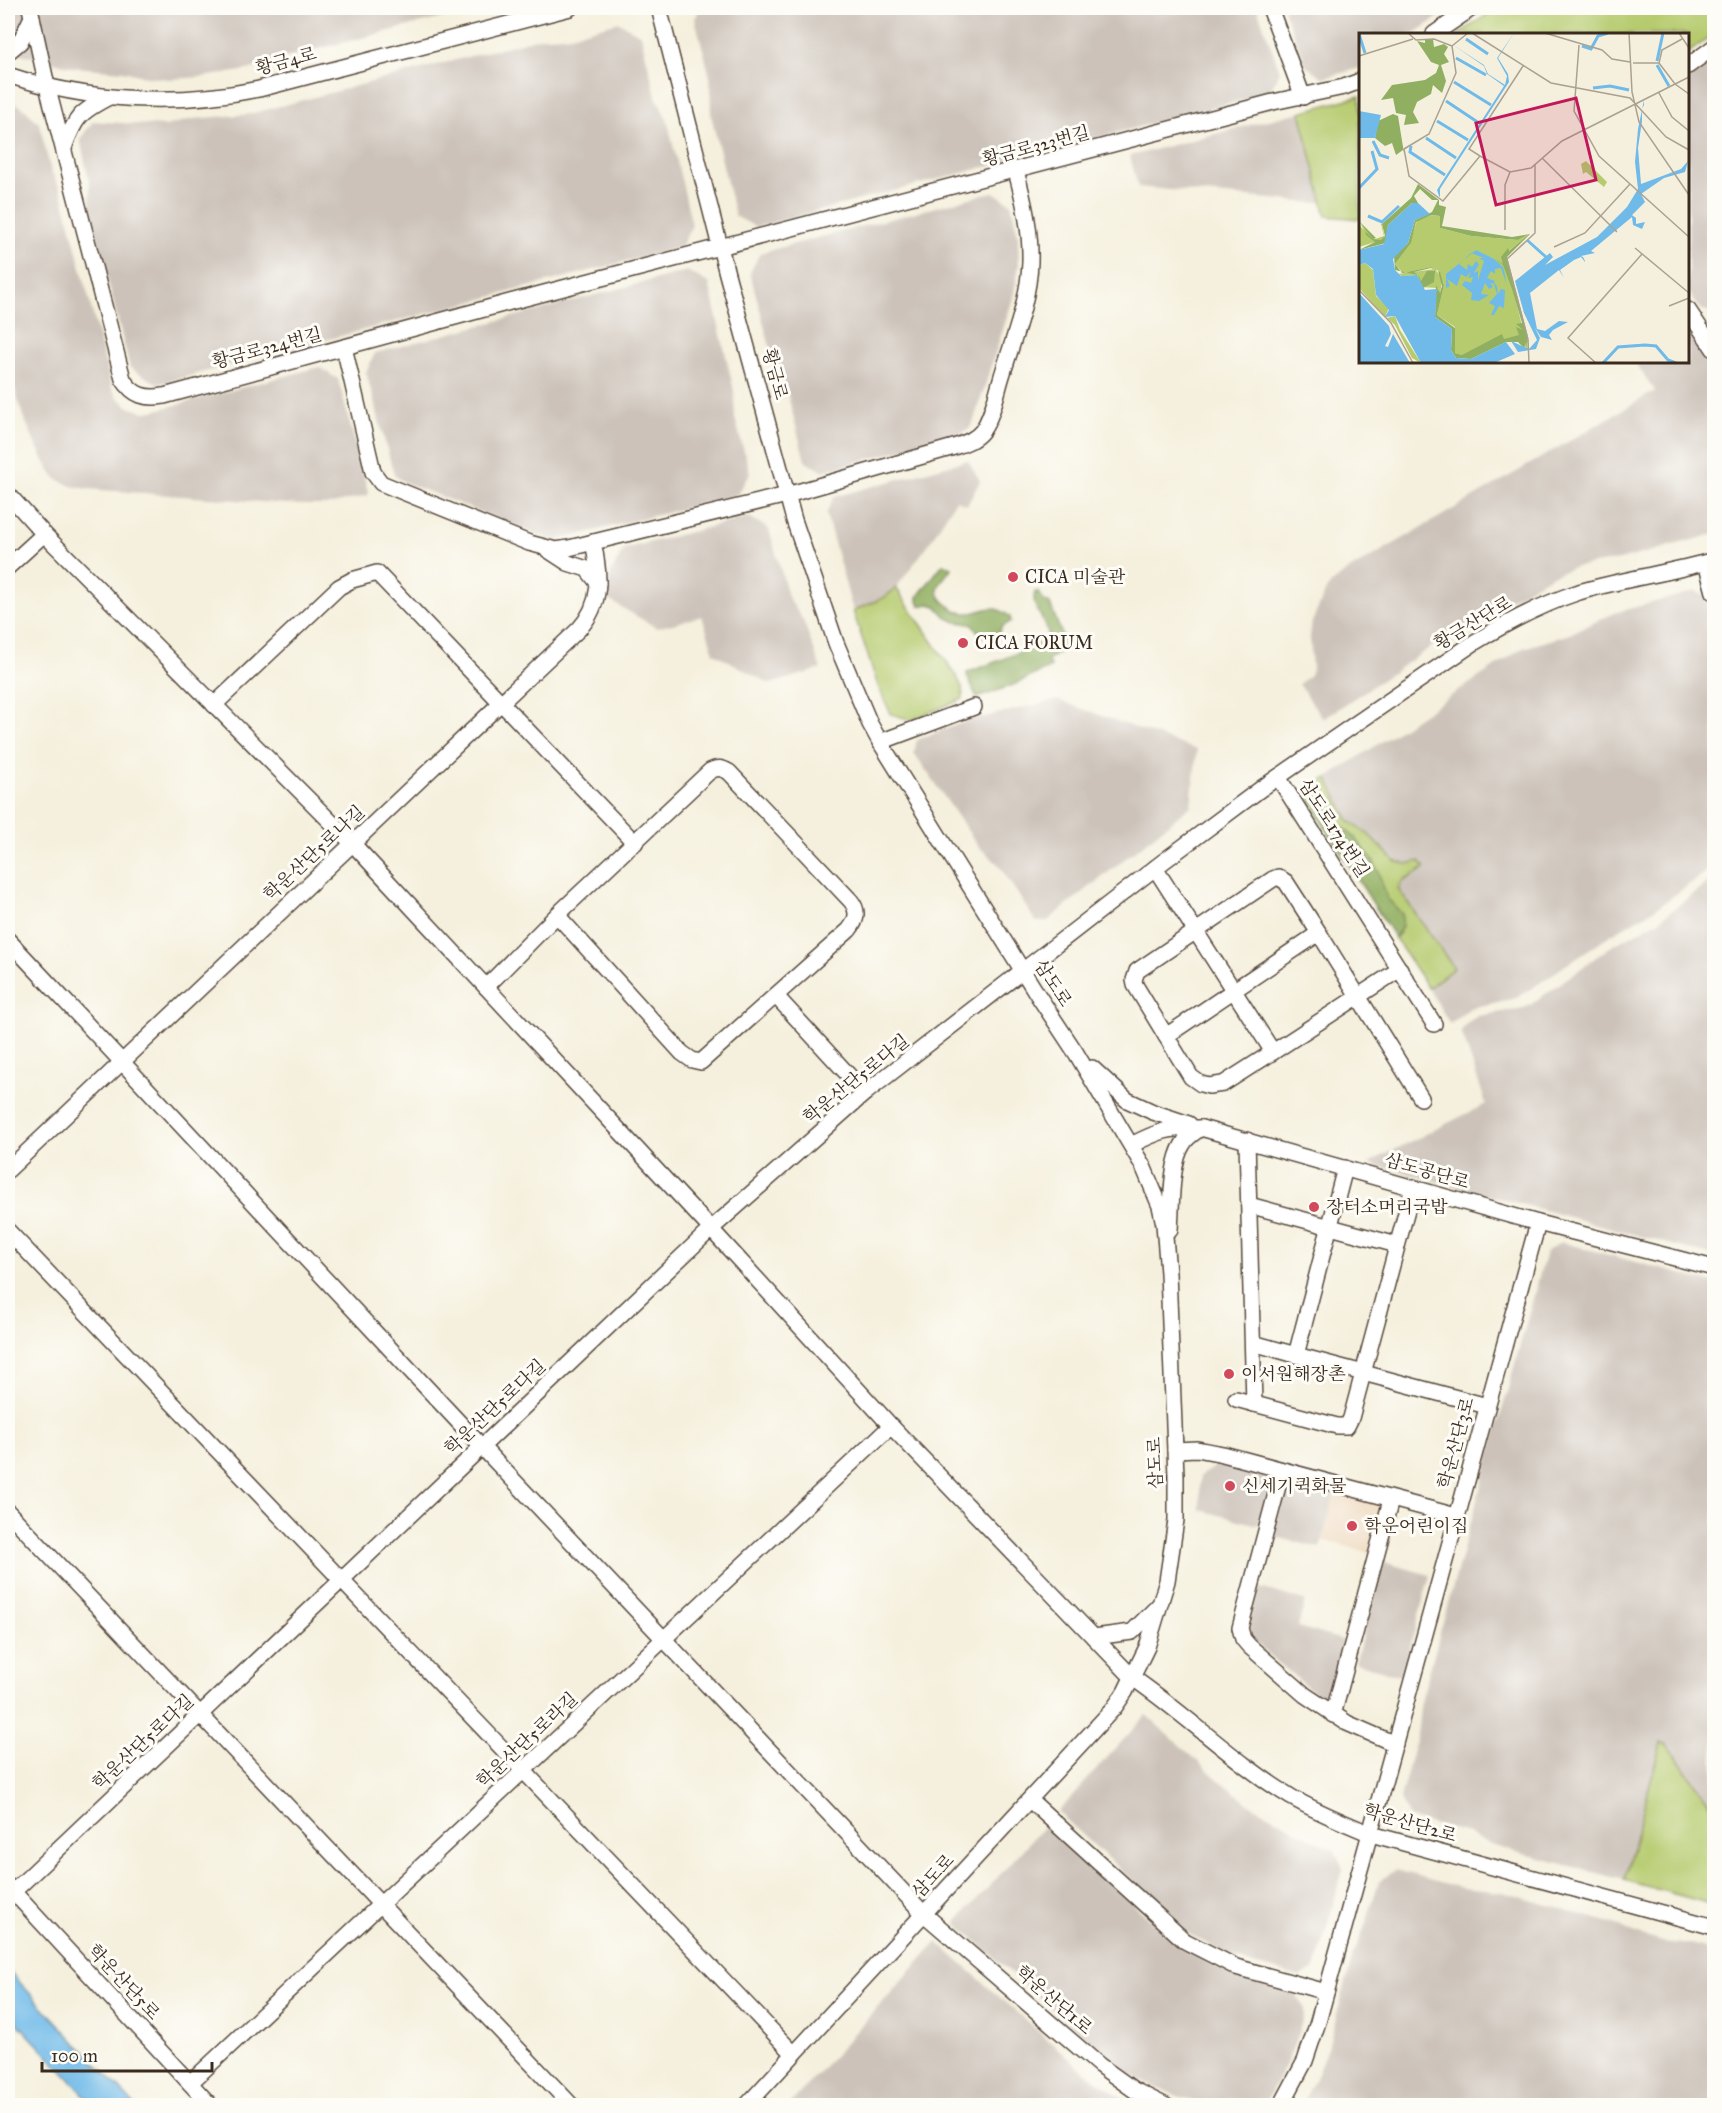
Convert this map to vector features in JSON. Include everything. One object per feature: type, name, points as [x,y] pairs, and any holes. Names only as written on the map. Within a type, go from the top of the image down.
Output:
[{"type":"street","name":"황금4로","points":[[8,75],[47,86],[110,97],[180,100],[251,91],[570,8]]},
{"type":"street","name":"황금로","points":[[659,8],[787,495],[836,643],[870,724],[880,742]]},
{"type":"street","points":[[1270,8],[1303,97]]},
{"type":"street","points":[[1435,33],[1472,8]]},
{"type":"street","points":[[8,52],[20,42],[31,12]]},
{"type":"street","name":"황금로324번길","points":[[31,12],[47,86],[123,380],[132,391],[145,397],[164,396],[720,247]]},
{"type":"street","points":[[1689,65],[1714,47]]},
{"type":"street","name":"황금로323번길","points":[[720,247],[1359,81]]},
{"type":"street","points":[[64,148],[71,128],[78,117],[110,97]]},
{"type":"street","points":[[344,347],[373,472],[381,483],[545,548],[556,550],[593,542],[787,495],[954,447],[974,439],[981,432],[990,414],[1004,369],[1030,272],[1028,225],[1016,171]]},
{"type":"street","points":[[1689,311],[1712,338]]},
{"type":"street","name":"학운산단2로","points":[[8,494],[44,534],[353,844],[891,1426],[1133,1678],[1157,1694],[1245,1765],[1290,1796],[1323,1814],[1371,1834],[1714,1927]]},
{"type":"street","points":[[8,567],[44,534]]},
{"type":"street","points":[[598,567],[616,536]]},
{"type":"street","name":"학운산단5로나길","points":[[8,1170],[588,620],[598,596],[598,567],[593,542]]},
{"type":"street","points":[[545,548],[568,563],[587,569],[598,583]]},
{"type":"street","points":[[1710,561],[1714,592]]},
{"type":"street","name":"황금산단로","points":[[1278,777],[1402,691],[1508,622],[1580,592],[1710,561]]},
{"type":"street","points":[[214,705],[339,587],[352,580],[377,573],[635,843]]},
{"type":"street","points":[[880,742],[974,707]]},
{"type":"street","name":"삼도로","points":[[746,2106],[1114,1708],[1133,1678],[1147,1647],[1162,1602],[1170,1566],[1176,1520],[1168,1273],[1160,1206],[1131,1145],[1076,1053],[880,742]]},
{"type":"street","points":[[486,987],[557,915],[710,771],[722,768],[729,772],[851,901],[857,913],[854,923],[706,1060],[701,1062],[692,1060],[682,1053],[557,915]]},
{"type":"street","name":"삼도로174번길","points":[[1023,972],[1155,868],[1278,777],[1434,1024]]},
{"type":"street","points":[[1155,868],[1273,1052]]},
{"type":"street","points":[[1400,969],[1357,995],[1223,1084],[1209,1086],[1191,1077],[1135,985],[1135,975],[1141,967],[1278,877],[1286,882],[1319,933],[1357,995],[1421,1098]]},
{"type":"street","points":[[1166,1036],[1319,933]]},
{"type":"street","name":"학운산단1로","points":[[8,940],[482,1447],[924,1914],[1099,2065],[1134,2090],[1166,2106]]},
{"type":"street","name":"학운산단5로다길","points":[[10,1889],[201,1713],[711,1229],[865,1093],[1023,972]]},
{"type":"street","points":[[776,996],[865,1093]]},
{"type":"street","points":[[1076,1053],[1127,1100],[1153,1112],[1201,1128]]},
{"type":"street","name":"삼도공단로","points":[[1131,1145],[1156,1132],[1173,1127],[1201,1128],[1538,1222],[1714,1268]]},
{"type":"street","points":[[1168,1273],[1176,1161],[1185,1141],[1201,1128]]},
{"type":"street","points":[[1247,1140],[1254,1404]]},
{"type":"street","points":[[1296,1354],[1345,1168]]},
{"type":"street","points":[[1236,1399],[1337,1426],[1347,1426],[1352,1418],[1413,1187]]},
{"type":"street","points":[[1249,1205],[1397,1245]]},
{"type":"street","name":"학운산단3로","points":[[1281,2106],[1305,2061],[1326,1992],[1538,1222]]},
{"type":"street","points":[[8,1230],[794,2054]]},
{"type":"street","points":[[1253,1343],[1487,1406]]},
{"type":"street","name":"학운산단5로라길","points":[[190,2083],[891,1426]]},
{"type":"street","points":[[1175,1450],[1209,1451],[1456,1516]]},
{"type":"street","points":[[1282,1471],[1240,1634],[1249,1646],[1268,1663],[1333,1715],[1395,1743]]},
{"type":"street","points":[[1333,1715],[1391,1500]]},
{"type":"street","points":[[8,1512],[382,1903],[572,2106]]},
{"type":"street","points":[[1094,1637],[1132,1632],[1162,1602]]},
{"type":"street","points":[[1030,1800],[1185,1941],[1236,1967],[1326,1992]]},
{"type":"street","name":"학운산단5로","points":[[10,1889],[211,2106]]},
{"type":"shaded area","points":[[8,8],[482,8],[297,54],[248,70],[170,79],[147,77],[123,71],[73,67],[8,51]]},
{"type":"shaded area","points":[[700,8],[1257,8],[1280,71],[1269,93],[756,227],[735,216],[711,115],[710,77],[695,19]]},
{"type":"shaded area","points":[[1283,8],[1452,8],[1415,33],[1359,33],[1359,68],[1324,78],[1306,66]]},
{"type":"shaded area","points":[[619,22],[641,35],[656,97],[667,119],[692,225],[681,247],[158,384],[130,368],[90,210],[90,185],[80,139],[93,121],[165,126],[193,119],[250,114],[543,37],[567,36]]},
{"type":"shaded area","points":[[1714,61],[1714,313],[1700,309],[1689,292],[1689,78]]},
{"type":"shaded area","points":[[8,101],[21,106],[39,123],[51,171],[62,193],[112,389],[117,397],[129,407],[144,412],[153,411],[319,367],[338,379],[369,495],[329,505],[301,505],[88,489],[71,486],[57,479],[49,470],[35,443],[22,413],[8,368]]},
{"type":"shaded area","points":[[1300,112],[1322,201],[1314,203],[1138,187],[1130,156]]},
{"type":"shaded area","points":[[993,192],[1011,203],[1018,235],[1019,265],[1013,298],[973,423],[969,429],[957,435],[823,471],[805,461],[786,388],[774,362],[750,273],[760,253]]},
{"type":"shaded area","points":[[687,271],[709,283],[734,391],[735,418],[750,473],[737,495],[554,541],[404,482],[394,475],[366,372],[375,353]]},
{"type":"shaded area","points":[[1689,332],[1714,370],[1714,534],[1620,560],[1575,567],[1551,576],[1458,629],[1323,719],[1299,684],[1310,675],[1312,669],[1310,637],[1312,622],[1327,588],[1344,573],[1655,391],[1636,363],[1689,363]]},
{"type":"shaded area","points":[[968,460],[980,481],[967,505],[956,500],[928,545],[896,588],[885,597],[853,611],[826,514],[834,497]]},
{"type":"shaded area","points":[[749,517],[769,529],[789,599],[803,620],[821,669],[770,684],[714,653],[702,616],[657,628],[607,599],[611,572],[624,549]]},
{"type":"shaded area","points":[[1696,591],[1709,600],[1714,617],[1714,863],[1705,873],[1658,907],[1604,939],[1525,993],[1512,999],[1470,1008],[1450,1024],[1428,988],[1454,968],[1398,889],[1402,882],[1425,868],[1420,861],[1407,864],[1396,862],[1368,834],[1349,821],[1327,778],[1523,648],[1567,635],[1614,613]]},
{"type":"shaded area","points":[[1057,700],[1197,750],[1191,806],[1046,922],[1036,922],[998,864],[979,847],[914,753],[917,740],[940,731],[967,721]]},
{"type":"shaded area","points":[[1714,878],[1714,1256],[1368,1163],[1486,1104],[1461,1031],[1468,1022],[1478,1016],[1524,1008],[1532,1004],[1610,947],[1658,921]]},
{"type":"shaded area","points":[[1561,1242],[1714,1283],[1714,1809],[1667,1745],[1661,1743],[1624,1880],[1497,1847],[1461,1831],[1409,1818],[1400,1799],[1417,1734],[1421,1701],[1546,1252]]},
{"type":"shaded area","points":[[1220,1463],[1266,1476],[1270,1484],[1258,1525],[1200,1510],[1200,1476]]},
{"type":"shaded area","points":[[1297,1482],[1335,1493],[1320,1548],[1272,1536],[1285,1488]]},
{"type":"shaded area","name":"학운어린이집","points":[[1336,1491],[1376,1501],[1381,1506],[1382,1510],[1371,1553],[1322,1540]]},
{"type":"shaded area","points":[[1383,1562],[1430,1575],[1402,1676],[1355,1663]]},
{"type":"shaded area","points":[[1257,1587],[1305,1601],[1298,1627],[1345,1641],[1330,1697],[1323,1700],[1248,1635]]},
{"type":"shaded area","points":[[1146,1715],[1220,1781],[1251,1805],[1335,1850],[1343,1869],[1315,1969],[1300,1977],[1254,1965],[1227,1955],[1191,1935],[1058,1812]]},
{"type":"shaded area","points":[[1046,1824],[1178,1945],[1230,1974],[1296,1993],[1305,2009],[1301,2025],[1287,2063],[1264,2105],[1205,2106],[1157,2088],[1128,2073],[1030,1990],[956,1923]]},
{"type":"shaded area","points":[[1396,1870],[1462,1888],[1503,1892],[1618,1925],[1638,1935],[1663,1942],[1694,1945],[1714,1950],[1714,2105],[1301,2105],[1314,2081],[1329,2043],[1354,1953],[1379,1881]]},
{"type":"shaded area","points":[[937,1942],[1081,2069],[1132,2105],[789,2105]]},
{"type":"green space","points":[[1497,8],[1714,8],[1714,34],[1689,52],[1689,33],[1460,33]]},
{"type":"green space","points":[[1359,96],[1359,219],[1326,216],[1300,112]]},
{"type":"green space","points":[[943,564],[952,568],[938,587],[938,592],[949,606],[966,613],[997,609],[1010,617],[1011,622],[1002,626],[997,637],[982,636],[971,624],[947,618],[936,606],[929,604],[920,606],[918,596]]},
{"type":"green space","points":[[896,588],[962,687],[963,699],[911,720],[891,714],[878,686],[853,611],[885,597]]},
{"type":"green space","points":[[1035,592],[1038,592],[1043,600],[1050,604],[1067,648],[1047,660],[1051,667],[1013,685],[977,698],[967,673],[1034,645],[1048,634],[1036,609]]},
{"type":"green space","points":[[1327,778],[1349,821],[1368,834],[1396,862],[1407,864],[1420,861],[1425,868],[1402,882],[1398,889],[1454,968],[1428,988],[1395,938],[1400,933],[1374,862],[1356,839],[1336,821],[1323,801],[1312,799],[1310,804],[1307,800],[1307,791]]},
{"type":"green space","points":[[1315,798],[1321,800],[1336,821],[1356,839],[1369,855],[1378,871],[1387,898],[1402,914],[1402,926],[1395,938],[1310,804]]},
{"type":"green space","points":[[1661,1743],[1667,1744],[1714,1809],[1714,1905],[1624,1880]]},
{"type":"water","points":[[8,1970],[135,2105],[94,2105],[8,2013]]},
{"type":"place","name":"CICA 미술관","points":[[1013,577]]},
{"type":"place","name":"CICA FORUM","points":[[963,643]]},
{"type":"place","name":"장터소머리국밥","points":[[1314,1207]]},
{"type":"place","name":"이서원해장촌","points":[[1229,1374]]},
{"type":"place","name":"신세기퀵화물","points":[[1230,1486]]},
{"type":"place","name":"학운어린이집","points":[[1352,1526]]}]
